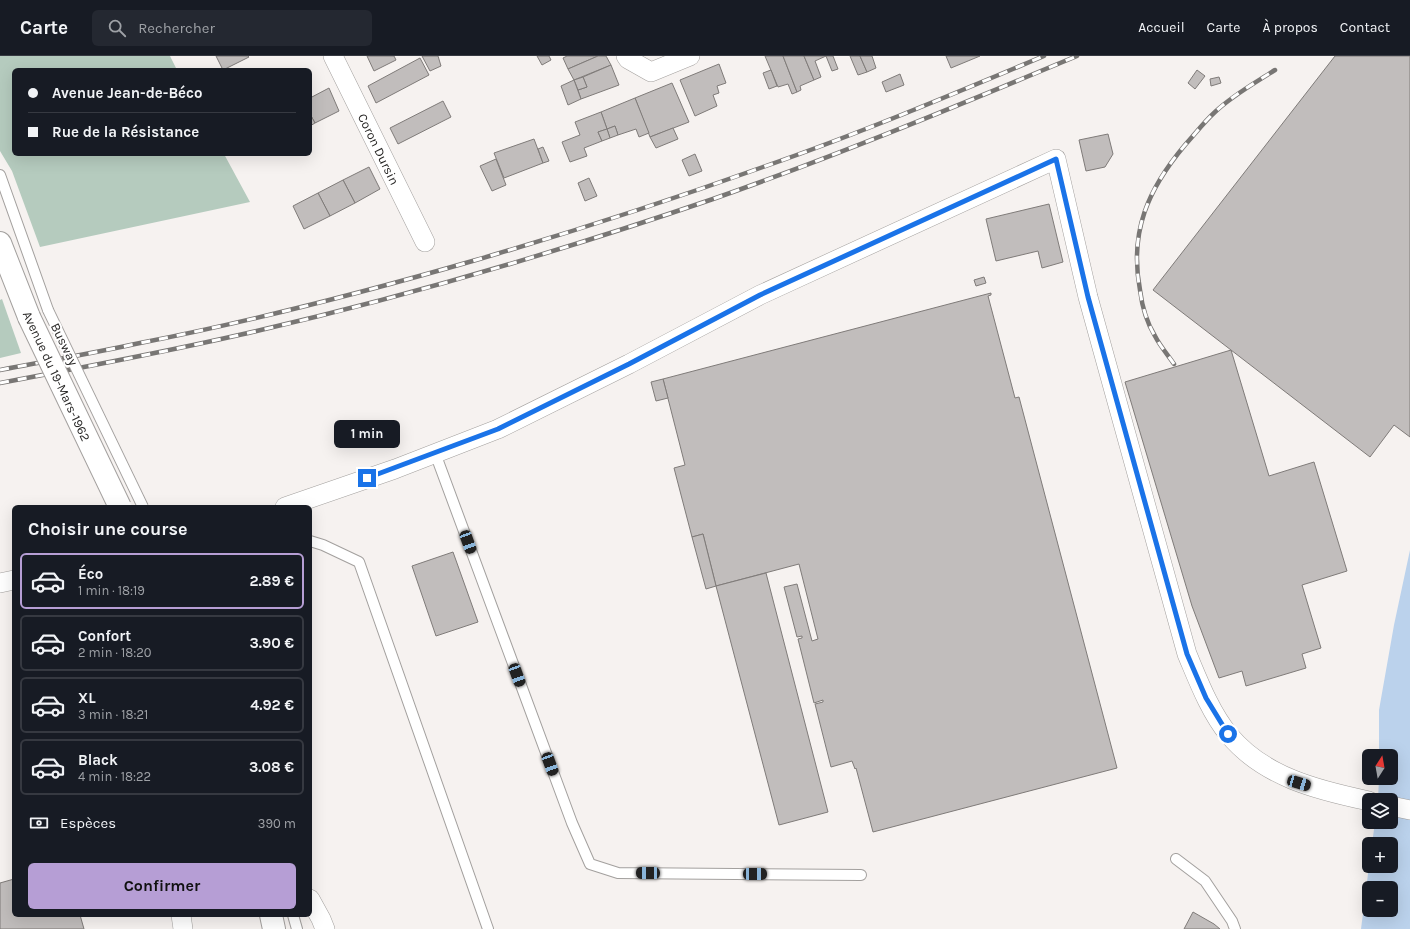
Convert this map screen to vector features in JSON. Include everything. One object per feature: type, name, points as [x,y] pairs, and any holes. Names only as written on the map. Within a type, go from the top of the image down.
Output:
[{"type":"main road","name":"Avenue du 19-Mars-1962","points":[[0,243],[38,313],[119,505]]},
{"type":"main road","points":[[271,917],[274,929]]},
{"type":"street","name":"Coron Dursin","points":[[333,56],[425,242]]},
{"type":"street","points":[[626,56],[628,59],[652,72],[690,56]]},
{"type":"street","points":[[291,505],[395,469],[498,429],[629,364],[760,295],[1056,159],[1096,328],[1187,654],[1206,698],[1228,734],[1243,750],[1269,768],[1299,783],[1341,796],[1362,800]]},
{"type":"street","points":[[0,583],[12,580]]},
{"type":"street","points":[[1398,807],[1410,810]]},
{"type":"street","points":[[312,903],[325,929]]},
{"type":"street","points":[[181,917],[183,929]]},
{"type":"lane","name":"Busway","points":[[0,175],[38,313],[142,505]]},
{"type":"lane","points":[[436,453],[572,823],[590,864],[618,873],[861,875]]},
{"type":"lane","points":[[312,542],[323,545],[359,562],[488,929]]},
{"type":"lane","points":[[1176,859],[1205,881],[1232,921],[1235,929]]},
{"type":"lane","points":[[294,917],[297,929]]},
{"type":"green space","points":[[0,56],[170,56],[176,68],[12,68],[12,156],[225,156],[250,202],[40,247],[12,171],[0,151]]},
{"type":"green space","points":[[2,299],[21,353],[0,358],[0,300]]},
{"type":"water","points":[[1410,550],[1410,929],[1361,929],[1363,917],[1398,917],[1398,881],[1367,881],[1368,873],[1398,873],[1398,837],[1373,837],[1374,829],[1398,829],[1398,793],[1378,793],[1379,785],[1398,785],[1398,749],[1379,749],[1379,710],[1394,625]]},
{"type":"building","points":[[216,56],[249,57],[227,68],[222,68]]},
{"type":"building","points":[[367,56],[394,56],[396,60],[374,71]]},
{"type":"building","points":[[422,56],[438,56],[441,66],[430,71]]},
{"type":"building","points":[[537,56],[549,56],[551,60],[542,65]]},
{"type":"building","points":[[567,56],[598,56],[568,69],[563,58]]},
{"type":"building","points":[[598,56],[606,56],[611,65],[574,80],[568,69]]},
{"type":"building","points":[[765,56],[783,56],[797,92],[792,94],[788,84],[778,87]]},
{"type":"building","points":[[783,56],[804,56],[814,80],[800,86],[801,90],[797,92]]},
{"type":"building","points":[[804,56],[826,56],[815,61],[821,77],[814,80]]},
{"type":"building","points":[[826,56],[833,56],[838,69],[832,71]]},
{"type":"building","points":[[850,56],[860,56],[867,72],[858,75]]},
{"type":"building","points":[[860,56],[872,56],[876,68],[867,72]]},
{"type":"building","points":[[946,56],[980,56],[951,68]]},
{"type":"building","points":[[1335,56],[1410,56],[1410,437],[1394,425],[1370,457],[1153,290]]},
{"type":"building","points":[[420,58],[429,75],[376,103],[368,86]]},
{"type":"building","points":[[719,64],[726,83],[717,86],[719,93],[713,95],[717,106],[695,116],[680,80]]},
{"type":"building","points":[[611,65],[619,85],[581,99],[578,90],[587,87],[583,77]]},
{"type":"building","points":[[771,70],[777,86],[769,89],[763,73]]},
{"type":"building","points":[[1197,70],[1205,76],[1195,89],[1188,83]]},
{"type":"building","points":[[900,74],[904,85],[886,92],[882,82]]},
{"type":"building","points":[[583,77],[587,87],[578,90],[574,80]]},
{"type":"building","points":[[1219,77],[1221,83],[1211,86],[1210,79]]},
{"type":"building","points":[[574,80],[581,99],[568,105],[561,86]]},
{"type":"building","points":[[672,83],[689,122],[650,137],[635,98]]},
{"type":"building","points":[[329,88],[339,111],[315,123],[312,118],[312,97]]},
{"type":"building","points":[[635,98],[649,133],[639,137],[636,129],[618,135],[615,126],[607,129],[601,112]]},
{"type":"building","points":[[443,101],[451,117],[398,144],[390,128]]},
{"type":"building","points":[[601,112],[607,129],[598,132],[602,141],[584,148],[587,156],[570,162],[562,142],[580,135],[575,122]]},
{"type":"building","points":[[312,118],[315,123],[312,125]]},
{"type":"building","points":[[615,126],[618,135],[610,138],[607,129]]},
{"type":"building","points":[[673,128],[678,139],[656,148],[650,137]]},
{"type":"building","points":[[607,129],[610,138],[602,141],[598,132]]},
{"type":"building","points":[[1108,134],[1113,154],[1105,167],[1086,171],[1079,140]]},
{"type":"building","points":[[534,139],[543,163],[504,178],[494,153]]},
{"type":"building","points":[[543,147],[549,161],[543,163],[538,149]]},
{"type":"building","points":[[695,154],[702,171],[689,176],[682,160]]},
{"type":"building","points":[[496,159],[506,185],[492,191],[480,166]]},
{"type":"building","points":[[369,167],[380,189],[355,203],[343,180]]},
{"type":"building","points":[[589,178],[597,196],[585,201],[578,183]]},
{"type":"building","points":[[343,180],[355,203],[330,216],[318,193]]},
{"type":"building","points":[[318,193],[330,216],[304,229],[293,206]]},
{"type":"building","points":[[1049,204],[1063,262],[1042,268],[1038,251],[996,261],[986,219]]},
{"type":"building","points":[[984,277],[986,283],[976,286],[974,280]]},
{"type":"building","points":[[991,293],[991,295],[988,296],[1015,398],[1019,397],[1117,768],[873,832],[856,768],[855,769],[852,761],[831,767],[815,704],[823,702],[823,700],[814,703],[798,639],[802,638],[802,636],[797,637],[784,587],[797,584],[812,641],[818,639],[799,564],[716,586],[703,534],[692,537],[674,468],[685,465],[663,379]]},
{"type":"building","points":[[1231,350],[1269,476],[1314,462],[1347,571],[1302,585],[1321,648],[1302,654],[1306,668],[1246,686],[1242,671],[1219,678],[1192,606],[1125,382]]},
{"type":"building","points":[[663,379],[668,398],[656,401],[651,382]]},
{"type":"building","points":[[703,534],[716,586],[706,589],[692,537]]},
{"type":"building","points":[[453,552],[478,622],[436,636],[412,566]]},
{"type":"building","points":[[766,573],[828,812],[779,825],[716,586]]},
{"type":"building","points":[[12,880],[12,917],[81,917],[84,929],[0,929],[0,883]]},
{"type":"building","points":[[1193,912],[1214,924],[1220,929],[1184,929]]},
{"type":"railway","points":[[0,370],[123,347],[267,316],[476,260],[584,227],[727,180],[904,114],[1044,56]]},
{"type":"railway","points":[[0,383],[180,348],[299,321],[418,290],[537,256],[655,219],[805,166],[1077,56]]},
{"type":"railway","points":[[1174,364],[1152,331],[1142,302],[1137,269],[1137,249],[1144,212],[1161,178],[1172,161],[1207,120],[1229,100],[1275,70]]},
{"type":"route","points":[[367,478],[395,469],[498,429],[629,364],[760,295],[1056,159],[1088,297],[1187,654],[1206,698],[1228,734]]}]
